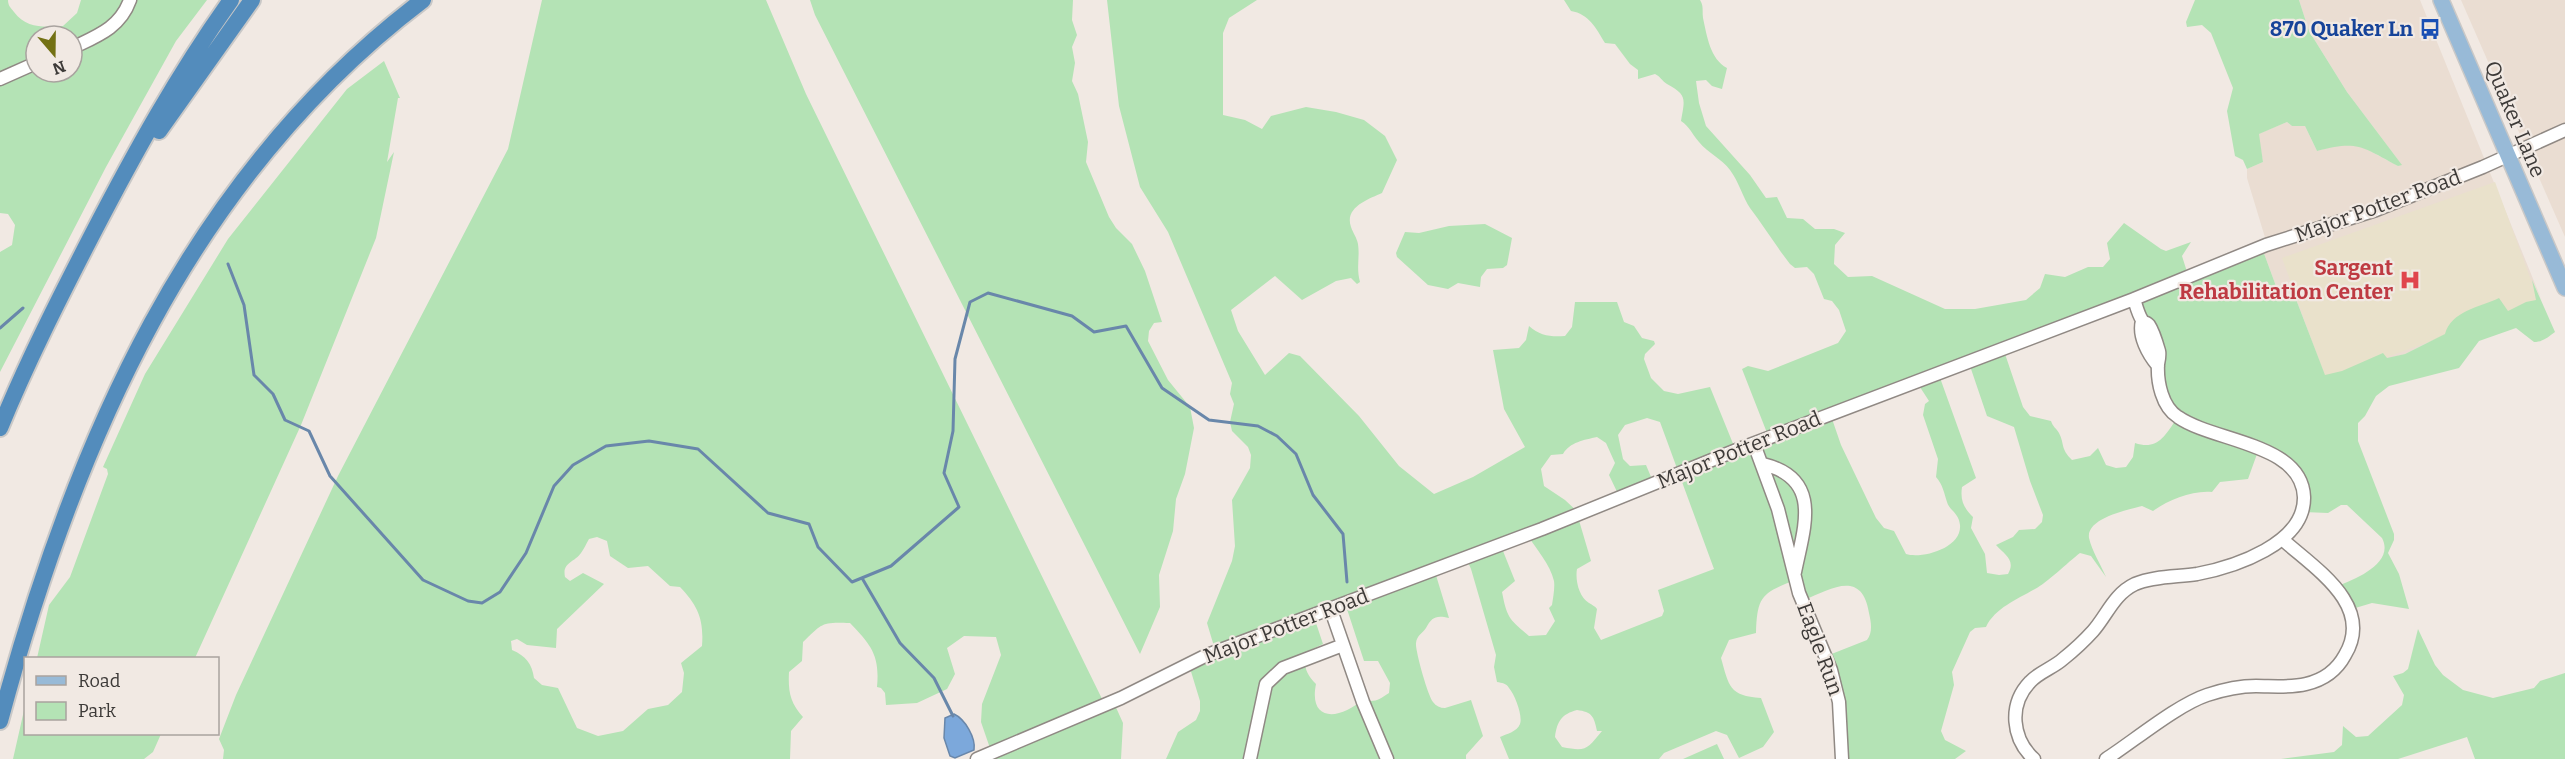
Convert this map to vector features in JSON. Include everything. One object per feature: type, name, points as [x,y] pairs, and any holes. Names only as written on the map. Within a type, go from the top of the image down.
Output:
[{"type":"highway","points":[[0,428],[36,346],[87,244],[161,106],[231,0]]},
{"type":"highway","points":[[87,244],[170,114],[252,0]]},
{"type":"highway","points":[[0,722],[40,585],[79,479],[124,376],[176,277],[240,184],[281,134],[339,72],[423,0]]},
{"type":"main road","name":"Quaker Lane","points":[[2441,0],[2565,288]]},
{"type":"street","points":[[84,42],[112,28],[127,9],[130,0]]},
{"type":"street","points":[[0,79],[24,68]]},
{"type":"street","name":"Major Potter Road","points":[[977,759],[1121,698],[1208,655],[1331,610],[1754,444],[2134,299],[2266,245],[2376,210],[2483,167],[2507,154],[2565,130]]},
{"type":"street","points":[[2034,759],[2024,748],[2017,732],[2015,715],[2019,698],[2035,677],[2062,660],[2093,631],[2118,596],[2141,582],[2197,574],[2228,566],[2263,551],[2282,539],[2296,523],[2303,505],[2303,491],[2293,468],[2276,455],[2203,430],[2173,414],[2163,396],[2158,366],[2151,357],[2140,330],[2142,321],[2134,299]]},
{"type":"street","name":"Eagle Run","points":[[1754,444],[1763,464],[1794,576],[1836,686],[1841,719],[1842,759]]},
{"type":"street","name":"Eagle Run","points":[[1763,464],[1788,473],[1803,495],[1806,514],[1805,533],[1794,576]]},
{"type":"street","points":[[2106,759],[2189,703],[2206,695],[2243,686],[2307,684],[2326,676],[2341,661],[2354,633],[2353,617],[2347,600],[2282,539]]},
{"type":"street","points":[[1331,610],[1387,759]]},
{"type":"street","points":[[1250,759],[1266,684],[1283,668],[1343,645]]},
{"type":"shaded area","points":[[2299,0],[2420,0],[2542,301],[2534,284],[2536,300],[2445,334],[2405,354],[2325,375],[2294,294],[2280,297],[2262,248],[2267,244],[2247,178],[2247,169],[2263,162],[2258,134],[2287,122],[2292,126],[2305,126],[2317,151],[2338,145],[2359,145],[2398,166],[2401,164],[2347,92],[2309,31]]},
{"type":"shaded area","points":[[2461,0],[2565,0],[2565,237],[2511,114]]},
{"type":"shaded area","name":"Sargent Rehabilitation Center","points":[[2495,182],[2539,302],[2326,379],[2282,258]]},
{"type":"green space","points":[[0,0],[8,0],[19,18],[30,24],[24,24],[24,84],[84,84],[84,24],[65,24],[77,13],[81,0],[207,0],[176,41],[106,167],[0,372],[0,252],[12,245],[15,225],[8,214],[0,213]]},
{"type":"green space","points":[[542,0],[766,0],[806,94],[1105,705],[1114,703],[1123,723],[1121,759],[981,759],[992,754],[981,722],[982,704],[1001,655],[996,637],[964,636],[947,648],[955,674],[947,689],[917,703],[886,705],[885,693],[877,687],[877,667],[869,644],[850,623],[840,623],[819,627],[803,642],[802,661],[789,672],[791,696],[795,707],[803,717],[791,731],[790,759],[223,759],[224,750],[219,739],[236,695],[338,476],[508,149]],"holes":[[[597,537],[607,541],[610,556],[628,568],[648,566],[670,586],[680,587],[691,600],[701,620],[702,646],[681,663],[684,673],[682,692],[668,705],[648,709],[623,731],[598,736],[577,728],[558,688],[542,685],[534,678],[528,661],[512,650],[511,641],[517,639],[527,645],[556,648],[557,629],[604,584],[583,573],[570,581],[565,577],[565,568],[581,553],[589,539]]]},
{"type":"green space","points":[[810,0],[1073,0],[1072,20],[1077,35],[1072,47],[1075,63],[1072,81],[1078,94],[1088,142],[1086,162],[1109,217],[1116,228],[1132,244],[1145,271],[1162,322],[1154,323],[1149,331],[1148,341],[1168,380],[1190,407],[1194,428],[1185,474],[1176,499],[1173,531],[1159,575],[1160,607],[1140,654],[815,15]]},
{"type":"green space","points":[[1107,0],[1257,0],[1229,18],[1223,33],[1223,115],[1245,120],[1262,129],[1271,116],[1306,107],[1364,120],[1385,136],[1397,160],[1382,193],[1359,205],[1351,214],[1351,227],[1358,244],[1360,282],[1357,284],[1351,278],[1336,281],[1302,300],[1275,276],[1231,310],[1238,331],[1265,375],[1289,353],[1300,356],[1359,416],[1399,466],[1434,494],[1473,477],[1525,447],[1504,409],[1493,350],[1519,348],[1526,340],[1529,326],[1546,335],[1565,336],[1572,327],[1575,302],[1617,302],[1624,322],[1634,326],[1642,338],[1654,341],[1655,344],[1645,354],[1644,359],[1651,378],[1664,391],[1678,394],[1710,387],[1736,451],[1769,438],[1742,369],[1748,366],[1768,371],[1838,343],[1846,331],[1839,310],[1832,301],[1824,299],[1814,274],[1807,267],[1795,268],[1790,264],[1750,208],[1730,170],[1703,146],[1681,121],[1684,102],[1681,94],[1655,74],[1638,79],[1638,70],[1630,64],[1615,44],[1605,43],[1591,22],[1583,15],[1571,11],[1564,0],[1700,0],[1710,46],[1717,59],[1727,68],[1722,89],[1712,86],[1706,80],[1696,81],[1699,103],[1706,126],[1750,175],[1766,198],[1777,197],[1787,218],[1803,219],[1815,229],[1834,229],[1845,233],[1835,245],[1834,264],[1848,277],[1872,276],[1945,309],[1975,309],[2026,300],[2040,288],[2045,274],[2065,277],[2088,267],[2103,267],[2110,259],[2107,243],[2124,223],[2166,251],[2191,242],[2182,256],[2188,275],[2262,248],[2280,297],[2294,294],[2325,375],[2342,371],[2383,353],[2387,358],[2405,354],[2445,334],[2448,326],[2460,315],[2499,298],[2508,311],[2536,300],[2532,280],[2555,332],[2543,340],[2534,342],[2516,328],[2479,341],[2459,368],[2389,386],[2376,396],[2365,416],[2358,423],[2358,441],[2394,534],[2394,540],[2388,553],[2399,574],[2409,609],[2372,603],[2352,609],[2338,586],[2372,569],[2379,562],[2385,547],[2382,538],[2347,505],[2341,505],[2328,513],[2304,512],[2302,494],[2284,463],[2257,454],[2248,479],[2220,482],[2212,492],[2181,497],[2153,511],[2142,506],[2101,520],[2090,531],[2089,538],[2106,577],[2091,556],[2080,553],[2040,586],[2001,609],[1986,627],[1975,628],[1970,632],[1952,672],[1954,685],[1941,731],[1945,740],[1966,751],[1955,759],[1841,759],[1829,655],[1867,640],[1871,630],[1869,613],[1860,591],[1852,587],[1835,588],[1804,600],[1795,580],[1768,593],[1760,603],[1756,633],[1729,640],[1721,658],[1726,676],[1736,692],[1761,698],[1774,732],[1763,747],[1739,758],[1727,735],[1716,731],[1664,753],[1659,759],[1509,759],[1500,737],[1519,727],[1521,720],[1514,695],[1508,686],[1497,682],[1494,667],[1496,655],[1467,560],[1435,572],[1449,618],[1432,619],[1416,643],[1422,673],[1434,703],[1445,708],[1471,700],[1483,736],[1466,755],[1466,759],[1166,759],[1178,732],[1196,720],[1200,711],[1200,701],[1189,665],[1216,653],[1207,623],[1232,561],[1235,546],[1232,500],[1250,468],[1251,455],[1248,447],[1232,431],[1230,422],[1234,404],[1230,394],[1232,383],[1168,232],[1140,187],[1119,106]],"holes":[[[2129,302],[2155,380],[2175,421],[2167,433],[2154,444],[2135,443],[2133,457],[2126,467],[2116,468],[2106,465],[2098,448],[2090,456],[2072,460],[2064,449],[2061,437],[2051,421],[2030,416],[2023,407],[2003,348]],[[1970,366],[1987,416],[2014,427],[2043,515],[2042,522],[2035,529],[2019,530],[2013,537],[1996,545],[2010,561],[2008,574],[1987,573],[1985,554],[1971,528],[1973,517],[1963,504],[1962,487],[1976,478],[1939,375]],[[1918,384],[1929,401],[1925,404],[1923,415],[1938,459],[1936,477],[1960,525],[1955,540],[1948,546],[1931,553],[1906,554],[1894,531],[1884,528],[1876,518],[1841,445],[1831,416]],[[1647,418],[1660,422],[1714,569],[1658,590],[1664,611],[1662,616],[1601,640],[1594,628],[1597,609],[1583,597],[1577,583],[1577,569],[1591,561],[1578,517],[1581,515],[1565,500],[1544,486],[1541,469],[1551,455],[1563,454],[1573,444],[1597,437],[1606,443],[1615,463],[1609,475],[1620,498],[1654,484],[1646,465],[1630,466],[1623,459],[1618,435],[1625,425]],[[1528,536],[1546,563],[1554,581],[1552,605],[1549,608],[1555,621],[1546,635],[1529,636],[1510,617],[1502,592],[1515,581],[1501,546]],[[1346,606],[1364,661],[1378,661],[1390,683],[1389,693],[1373,701],[1363,699],[1355,706],[1337,714],[1322,712],[1317,706],[1315,697],[1316,684],[1310,677],[1305,662],[1306,652],[1323,644],[1314,617]],[[1577,710],[1586,712],[1593,718],[1597,731],[1602,731],[1586,748],[1562,747],[1555,737],[1559,722]]]},
{"type":"green space","points":[[2195,0],[2299,0],[2309,31],[2347,92],[2402,165],[2398,166],[2359,147],[2342,146],[2317,151],[2305,126],[2292,126],[2287,122],[2259,134],[2263,162],[2247,169],[2243,160],[2235,156],[2227,111],[2233,88],[2211,33],[2202,25],[2187,27],[2186,22]]},
{"type":"green space","points":[[384,61],[400,98],[398,98],[387,162],[394,152],[376,238],[301,425],[195,657],[37,657],[49,605],[70,577],[108,474],[107,469],[103,467],[145,374],[228,239],[347,89]]},
{"type":"green space","points":[[1485,224],[1512,238],[1507,265],[1503,268],[1487,269],[1481,277],[1480,287],[1458,283],[1448,289],[1428,285],[1397,257],[1396,253],[1405,232],[1419,233],[1449,226]]},
{"type":"green space","points":[[2418,629],[2435,665],[2443,675],[2463,690],[2493,698],[2534,688],[2540,681],[2565,673],[2565,759],[2475,759],[2467,737],[2398,759],[2281,759],[2334,752],[2342,745],[2343,726],[2356,737],[2368,736],[2402,705],[2404,695],[2393,676],[2408,669]]},
{"type":"green space","points":[[24,710],[24,735],[161,735],[153,752],[144,759],[13,759]]},
{"type":"green space","points":[[1717,744],[1724,759],[1683,759]]},
{"type":"water","points":[[954,714],[966,724],[974,745],[974,750],[955,758],[950,756],[944,738],[945,718]]},
{"type":"waterway","points":[[228,264],[244,305],[254,375],[273,394],[285,420],[309,431],[330,476],[423,580],[468,601],[482,603],[500,592],[526,553],[554,486],[573,465],[606,446],[649,441],[698,449],[768,513],[809,524],[818,547],[852,582],[891,566],[959,507],[944,473],[953,431],[955,359],[970,302],[988,293],[1072,316],[1094,332],[1126,326],[1162,388],[1209,420],[1258,426],[1277,436],[1296,454],[1313,495],[1343,534],[1347,582]]},
{"type":"waterway","points":[[0,328],[23,308]]},
{"type":"waterway","points":[[862,578],[900,643],[934,678],[953,716]]},
{"type":"place","name":"870 Quaker Ln","points":[[2430,29]]},
{"type":"place","name":"Sargent Rehabilitation Center","points":[[2410,280]]}]
